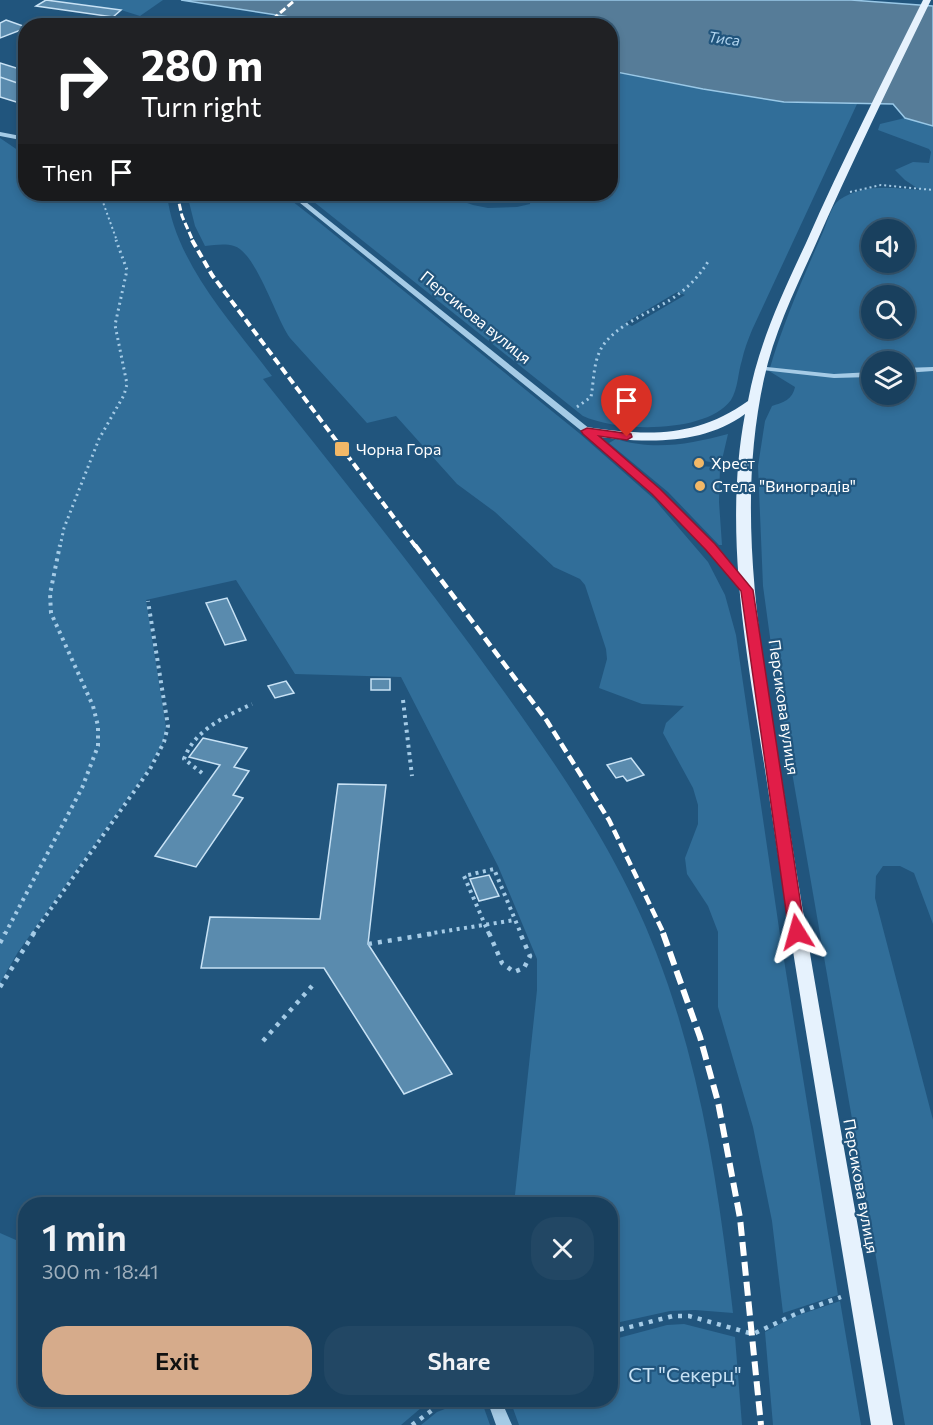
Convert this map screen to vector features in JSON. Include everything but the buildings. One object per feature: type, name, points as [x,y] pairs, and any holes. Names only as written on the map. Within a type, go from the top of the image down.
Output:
[{"type":"main road","points":[[747,590],[744,508],[747,443],[761,368],[791,286],[829,200],[927,0]]},
{"type":"main road","points":[[587,431],[645,437],[689,433],[730,420],[754,402]]},
{"type":"main road","name":"Персикова вулиця","points":[[747,590],[797,932],[882,1425]]},
{"type":"street","points":[[0,134],[18,137]]},
{"type":"street","name":"Персикова вулиця","points":[[301,201],[587,431],[673,508],[747,590]]},
{"type":"street","points":[[761,368],[834,376],[861,375]]},
{"type":"street","points":[[915,370],[933,369]]},
{"type":"street","points":[[497,1407],[504,1425]]},
{"type":"path","points":[[829,200],[866,186],[889,183],[933,190]]},
{"type":"path","points":[[0,943],[82,788],[98,746],[98,726],[93,706],[51,613],[50,594],[64,528],[99,439],[128,384],[115,325],[127,270],[102,201]]},
{"type":"path","points":[[563,412],[580,406],[591,397],[599,354],[605,342],[650,310],[684,291],[701,275],[709,260]]},
{"type":"path","points":[[0,987],[20,953],[150,769],[164,742],[168,717],[148,602]]},
{"type":"path","points":[[403,700],[412,776]]},
{"type":"path","points":[[202,773],[184,759],[187,750],[207,728],[252,704]]},
{"type":"path","points":[[494,869],[515,920],[530,956],[524,968],[514,972],[502,963],[464,876],[494,869]]},
{"type":"path","points":[[368,944],[515,920]]},
{"type":"path","points":[[263,1041],[312,986]]},
{"type":"path","points":[[618,1330],[674,1316],[688,1316],[753,1334],[802,1311],[859,1290]]},
{"type":"path","points":[[412,1425],[436,1407]]},
{"type":"green space","points":[[46,0],[163,0],[140,16],[121,10]]},
{"type":"green space","points":[[618,72],[733,94],[795,101],[857,104],[752,330],[733,396],[719,411],[702,419],[660,427],[638,427],[617,425],[583,416],[313,201],[461,201],[488,208],[530,204],[530,201],[618,201]],"holes":[[[677,292],[685,295],[632,326],[625,323]]]},
{"type":"green space","points":[[905,118],[933,126],[933,924],[914,873],[900,866],[883,866],[876,876],[875,898],[933,1120],[933,1425],[905,1425],[775,674],[763,586],[758,466],[765,421],[772,406],[790,398],[795,387],[769,371],[794,301],[834,206],[839,200],[868,189],[920,190],[895,170],[913,162],[929,163],[931,152],[929,149],[878,130],[880,124]]},
{"type":"green space","points":[[0,138],[18,150],[18,201],[168,201],[172,219],[193,267],[223,313],[272,376],[263,379],[386,534],[476,653],[548,754],[589,818],[642,917],[672,996],[685,1040],[714,1175],[733,1313],[670,1311],[618,1322],[618,1197],[515,1197],[537,990],[537,959],[498,866],[401,677],[295,674],[236,580],[146,600],[166,727],[163,743],[145,774],[18,952],[0,983]]},
{"type":"green space","points":[[189,201],[292,201],[579,433],[654,499],[708,562],[725,595],[736,635],[780,935],[838,1295],[783,1313],[772,1221],[753,1127],[718,1007],[718,932],[708,906],[687,874],[685,858],[698,824],[698,805],[693,788],[663,733],[666,723],[684,706],[642,704],[599,688],[607,659],[606,649],[585,585],[580,579],[554,567],[495,512],[457,484],[396,416],[367,423],[290,338],[250,260],[234,246],[220,244],[205,246],[195,226]]},
{"type":"green space","points":[[728,434],[721,464],[694,459],[692,466],[720,467],[719,502],[722,545],[719,545],[668,492],[609,443],[616,439],[645,445],[672,445]]},
{"type":"green space","points":[[0,1233],[18,1241],[18,1407],[422,1407],[401,1425],[0,1425]]},
{"type":"green space","points":[[840,1301],[861,1425],[773,1425],[765,1332],[793,1317]]},
{"type":"green space","name":"СТ \"Секерц\"","points":[[684,1324],[735,1337],[742,1425],[519,1425],[513,1407],[618,1407],[618,1338],[667,1325]]},
{"type":"green space","points":[[450,1407],[484,1408],[490,1425],[421,1425],[437,1412]]},
{"type":"water","name":"Тиса","points":[[181,0],[851,0],[933,6],[933,126],[905,118],[893,104],[784,102],[618,72],[618,18],[296,18]]},
{"type":"railway","points":[[274,18],[295,0]]},
{"type":"railway","points":[[179,201],[182,216],[193,241]]},
{"type":"railway","points":[[192,240],[212,275],[416,547]]},
{"type":"railway","points":[[415,545],[547,721],[609,820],[664,934]]},
{"type":"railway","points":[[663,933],[700,1037],[718,1102],[740,1218],[761,1425]]},
{"type":"place","name":"Чорна Гора","points":[[342,449]]},
{"type":"place","name":"Хрест","points":[[699,463]]},
{"type":"place","name":"Стела \"Виноградів\"","points":[[700,486]]},
{"type":"route","points":[[627,437],[587,431],[656,491],[710,547],[747,590],[797,932]]}]
